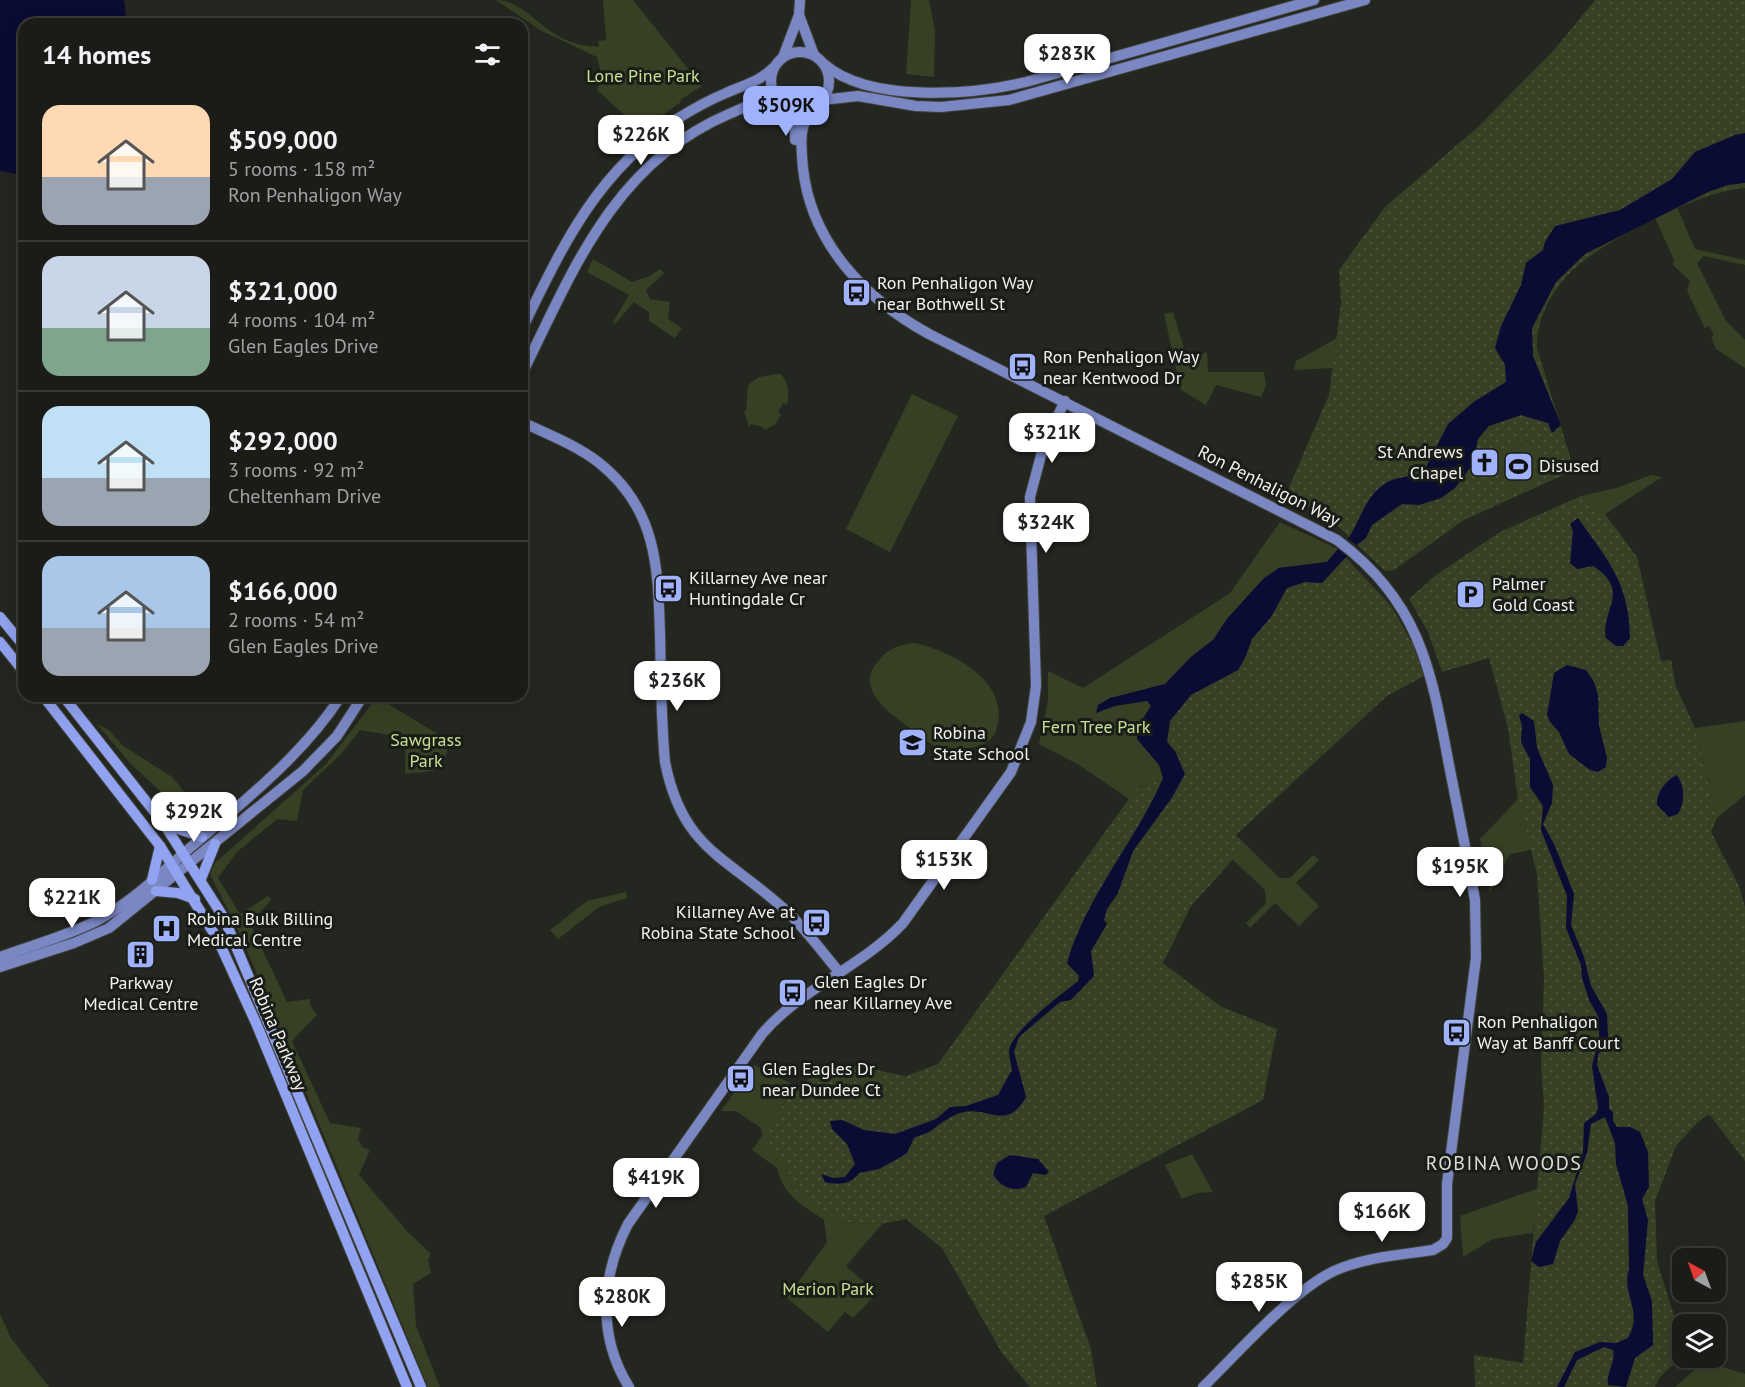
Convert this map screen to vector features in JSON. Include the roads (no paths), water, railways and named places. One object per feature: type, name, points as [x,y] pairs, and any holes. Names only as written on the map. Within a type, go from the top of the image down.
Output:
[{"type":"main road","points":[[0,617],[18,639]]},
{"type":"main road","points":[[0,642],[18,664]]},
{"type":"main road","name":"Robina Parkway","points":[[48,702],[172,863],[227,958],[407,1387]]},
{"type":"main road","name":"Robina Parkway","points":[[68,702],[164,824],[201,879],[237,943],[421,1387]]},
{"type":"main road","points":[[164,824],[202,837]]},
{"type":"main road","points":[[201,879],[215,844]]},
{"type":"main road","points":[[152,880],[160,846]]},
{"type":"main road","points":[[156,891],[178,893],[195,900]]},
{"type":"street","points":[[528,317],[571,231],[598,192],[620,166],[679,118],[720,96],[759,81],[774,68],[783,57],[799,15],[800,0]]},
{"type":"street","points":[[799,15],[814,55],[846,78],[881,87],[925,93],[982,91],[1026,82],[1314,0]]},
{"type":"street","points":[[528,363],[583,249],[608,210],[633,182],[672,147],[720,118],[763,101],[800,110],[818,103],[858,96],[916,106],[941,107],[1009,100],[1365,0]]},
{"type":"street","points":[[783,57],[798,51],[814,55]]},
{"type":"street","points":[[818,103],[829,82],[824,64]]},
{"type":"street","points":[[774,68],[771,88],[782,104]]},
{"type":"street","name":"Ron Penhaligon Way","points":[[804,180],[801,130],[818,103]]},
{"type":"street","name":"Ron Penhaligon Way","points":[[782,104],[795,125],[796,162],[813,210],[830,245],[855,279],[876,298],[929,334],[1337,540],[1372,569],[1411,622],[1432,678],[1475,900],[1476,958],[1448,1184],[1447,1238],[1443,1244],[1433,1250],[1364,1261],[1323,1277],[1303,1291],[1203,1387]]},
{"type":"street","points":[[629,1387],[615,1358],[606,1314],[608,1278],[624,1232],[762,1034],[778,1017],[883,942],[903,923],[1011,772],[1026,738],[1034,706],[1036,660],[1030,497],[1034,473],[1044,444],[1065,401]]},
{"type":"street","points":[[528,425],[577,449],[607,470],[628,493],[648,530],[658,578],[665,762],[671,790],[683,816],[707,849],[783,908],[840,972]]},
{"type":"street","points":[[0,957],[96,921],[152,880],[308,740],[336,702]]},
{"type":"street","points":[[0,967],[104,931],[179,874],[315,761],[337,736],[359,702]]},
{"type":"place","name":"Ron Penhaligon Way near Bothwell St","points":[[856,293]]},
{"type":"place","name":"Ron Penhaligon Way near Kentwood Dr","points":[[1022,367]]},
{"type":"place","name":"St Andrews Chapel","points":[[1484,462]]},
{"type":"place","name":"Disused","points":[[1518,466]]},
{"type":"place","name":"Killarney Ave near Huntingdale Cr","points":[[668,588]]},
{"type":"place","name":"Palmer Gold Coast","points":[[1471,594]]},
{"type":"place","name":"Robina State School","points":[[912,743]]},
{"type":"place","name":"Killarney Ave at Robina State School","points":[[816,922]]},
{"type":"place","name":"Robina Bulk Billing Medical Centre","points":[[166,929]]},
{"type":"place","name":"Parkway Medical Centre","points":[[141,954]]},
{"type":"place","name":"Glen Eagles Dr near Killarney Ave","points":[[793,992]]},
{"type":"place","name":"Ron Penhaligon Way at Banff Court","points":[[1456,1032]]},
{"type":"place","name":"Glen Eagles Dr near Dundee Ct","points":[[741,1079]]},
{"type":"district","name":"ROBINA WOODS","points":[[1504,1163]]},
{"type":"park label","name":"Lone Pine Park","points":[[643,76]]},
{"type":"park label","name":"Fern Tree Park","points":[[1096,727]]},
{"type":"park label","name":"Sawgrass Park","points":[[426,750]]},
{"type":"park label","name":"Merion Park","points":[[828,1289]]}]
